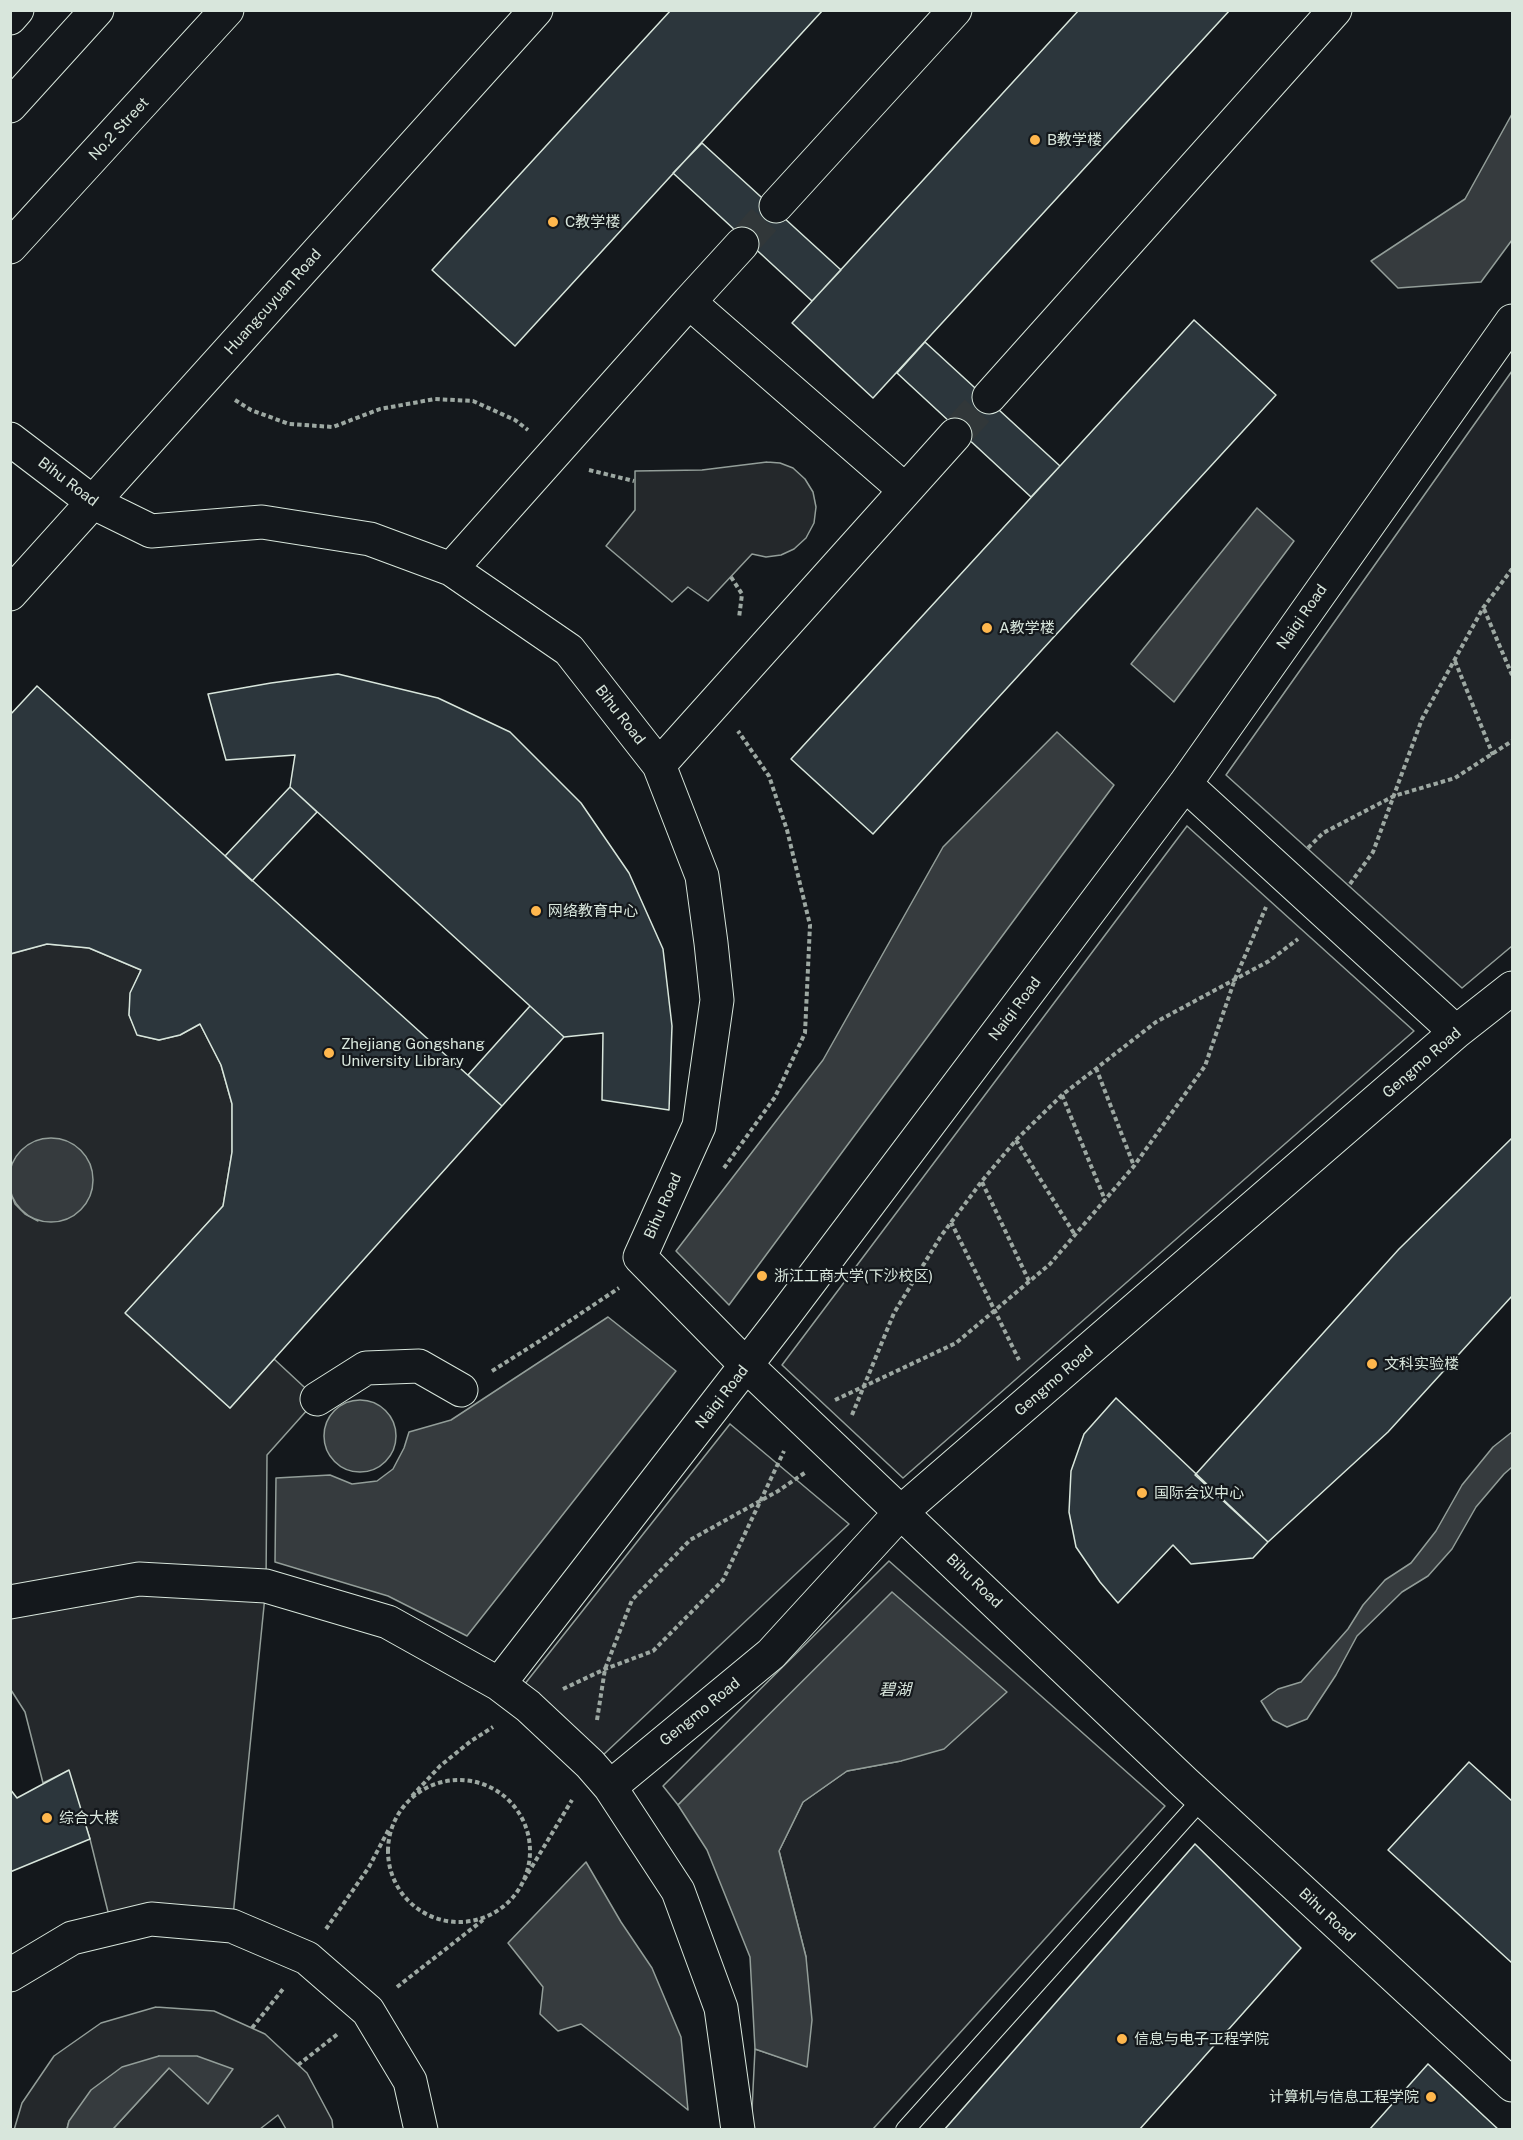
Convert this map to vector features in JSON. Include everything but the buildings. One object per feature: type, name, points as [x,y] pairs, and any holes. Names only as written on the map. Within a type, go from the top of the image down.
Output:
[{"type":"street","points":[[10,18],[17,10]]},
{"type":"street","points":[[10,106],[97,10]]},
{"type":"street","name":"No.2 Street","points":[[10,247],[227,10]]},
{"type":"street","name":"Huangcuyuan Road","points":[[10,594],[536,10]]},
{"type":"street","points":[[776,206],[955,10]]},
{"type":"street","points":[[989,397],[1335,10]]},
{"type":"street","points":[[450,569],[742,244]]},
{"type":"street","points":[[689,302],[905,490]]},
{"type":"street","name":"Naiqi Road","points":[[499,1684],[747,1365],[1185,784],[1512,321]]},
{"type":"street","points":[[659,765],[955,435]]},
{"type":"street","name":"Bihu Road","points":[[10,439],[94,503],[152,531],[262,522],[370,539],[450,569],[569,650],[659,765],[702,876],[717,1000],[699,1126],[639,1257],[747,1365],[1202,1799],[1512,2085]]},
{"type":"street","points":[[1185,784],[1456,1032]]},
{"type":"street","name":"Gengmo Road","points":[[600,1776],[771,1654],[901,1512],[1456,1032],[1512,988]]},
{"type":"street","points":[[317,1399],[366,1368],[419,1366],[461,1390]]},
{"type":"street","points":[[10,1602],[139,1579],[266,1587],[388,1622],[499,1684],[528,1706],[600,1776],[678,1892],[721,2008],[738,2130]]},
{"type":"street","points":[[10,1974],[72,1938],[151,1919],[232,1926],[307,1958],[368,2011],[410,2081],[422,2130]]},
{"type":"lane","points":[[905,2130],[1202,1799]]},
{"type":"path","points":[[204,379],[251,410],[289,424],[333,427],[380,409],[435,399],[473,401],[515,420],[572,464],[598,473],[634,481]]},
{"type":"path","points":[[1512,569],[1484,608],[1422,719],[1394,795],[1373,852],[1329,915],[1269,961],[1235,979],[1156,1022],[1062,1095],[1016,1140],[981,1181],[951,1222],[894,1313],[864,1386],[838,1450],[758,1502],[690,1539],[632,1600],[605,1669],[600,1776],[561,1820],[514,1896],[501,1909],[485,1917],[462,1923],[438,1920],[416,1909],[400,1893],[389,1871],[387,1847],[392,1823],[400,1809],[412,1796],[441,1766],[471,1741],[528,1706],[605,1669],[653,1651],[723,1580],[758,1502],[801,1416],[864,1386],[956,1343],[1050,1264],[1134,1166],[1205,1066],[1235,979],[1281,873],[1323,833],[1394,795],[1455,778],[1512,741]]},
{"type":"path","points":[[1484,608],[1512,675]]},
{"type":"path","points":[[1455,661],[1493,755]]},
{"type":"path","points":[[1096,1068],[1134,1166]]},
{"type":"path","points":[[1062,1095],[1105,1200]]},
{"type":"path","points":[[1016,1140],[1075,1235]]},
{"type":"path","points":[[981,1181],[1029,1281]]},
{"type":"path","points":[[951,1222],[1036,1396]]},
{"type":"path","points":[[412,1796],[426,1787],[447,1780],[469,1780],[490,1786],[508,1798],[522,1816],[529,1837],[530,1859],[524,1881]]},
{"type":"shaded area","points":[[1512,371],[1512,946],[1462,988],[1226,775]]},
{"type":"shaded area","points":[[767,462],[780,463],[793,468],[805,479],[813,492],[816,507],[814,523],[806,538],[794,549],[781,555],[766,557],[752,554],[708,601],[688,587],[672,602],[606,546],[635,510],[635,471],[702,470]]},
{"type":"shaded area","points":[[1187,826],[1414,1031],[903,1478],[782,1365]]},
{"type":"shaded area","points":[[47,944],[89,948],[141,970],[131,993],[129,1015],[138,1035],[159,1040],[180,1035],[200,1024],[221,1065],[232,1104],[232,1152],[223,1206],[126,1314],[230,1408],[274,1359],[317,1399],[267,1455],[266,1586],[232,1926],[112,1928],[90,1839],[68,1771],[43,1783],[25,1712],[11,1690],[11,1193],[15,1204],[25,1214],[38,1221],[11,1163],[11,954]]},
{"type":"shaded area","points":[[730,1424],[849,1524],[602,1756],[524,1685]]},
{"type":"shaded area","points":[[889,1561],[1165,1806],[873,2129],[751,2130],[755,2049],[807,2066],[806,1957],[779,1851],[803,1802],[847,1771],[901,1761],[892,1593],[678,1805],[663,1786]]},
{"type":"shaded area","points":[[156,2007],[214,2011],[265,2034],[307,2073],[332,2120],[333,2129],[286,2129],[278,2115],[260,2129],[113,2129],[169,2068],[159,2056],[69,2121],[67,2129],[14,2130],[22,2103],[54,2056],[101,2023]]},
{"type":"water","points":[[1512,114],[1512,240],[1481,282],[1398,288],[1371,261],[1465,199]]},
{"type":"water","points":[[1257,508],[1294,541],[1174,702],[1131,664]]},
{"type":"water","points":[[1057,732],[1114,785],[729,1305],[676,1251],[823,1060],[943,847]]},
{"type":"water","points":[[43,1138],[59,1138],[75,1145],[86,1156],[93,1172],[90,1196],[81,1210],[59,1222],[43,1222],[27,1215],[16,1204],[9,1188],[9,1172],[16,1156],[27,1145]]},
{"type":"water","points":[[608,1317],[676,1371],[467,1636],[388,1596],[275,1562],[276,1478],[330,1475],[352,1484],[377,1481],[393,1469],[409,1432],[451,1420]]},
{"type":"water","points":[[360,1400],[380,1406],[390,1416],[396,1436],[390,1456],[380,1466],[360,1472],[340,1466],[330,1456],[324,1436],[330,1416],[340,1406]]},
{"type":"water","points":[[1512,1432],[1512,1467],[1476,1507],[1452,1549],[1428,1576],[1402,1592],[1357,1636],[1336,1675],[1307,1719],[1287,1727],[1273,1720],[1261,1701],[1278,1689],[1301,1682],[1348,1629],[1363,1605],[1385,1580],[1411,1563],[1436,1531],[1462,1485],[1493,1447]]},
{"type":"water","name":"碧湖","points":[[892,1592],[1007,1692],[944,1749],[901,1761],[847,1771],[803,1802],[779,1851],[806,1957],[812,2020],[807,2067],[755,2049],[750,1957],[707,1850],[678,1805]]},
{"type":"water","points":[[586,1862],[621,1922],[652,1968],[681,2037],[688,2110],[581,2024],[558,2031],[540,2014],[543,1987],[508,1943]]},
{"type":"water","points":[[159,2056],[197,2056],[233,2069],[208,2104],[169,2068],[113,2129],[67,2129],[69,2121],[91,2090],[122,2067]]},
{"type":"tunnel","points":[[742,244],[776,206]]},
{"type":"tunnel","points":[[955,435],[989,397]]},
{"type":"place","name":"B教学楼","points":[[1035,140]]},
{"type":"place","name":"C教学楼","points":[[553,222]]},
{"type":"place","name":"A教学楼","points":[[987,628]]},
{"type":"place","name":"网络教育中心","points":[[536,911]]},
{"type":"place","name":"Zhejiang Gongshang University Library","points":[[329,1053]]},
{"type":"place","name":"浙江工商大学(下沙校区)","points":[[762,1276]]},
{"type":"place","name":"文科实验楼","points":[[1372,1364]]},
{"type":"place","name":"国际会议中心","points":[[1142,1493]]},
{"type":"place","name":"综合大楼","points":[[47,1818]]},
{"type":"place","name":"信息与电子工程学院","points":[[1122,2039]]},
{"type":"place","name":"计算机与信息工程学院","points":[[1431,2097]]}]
